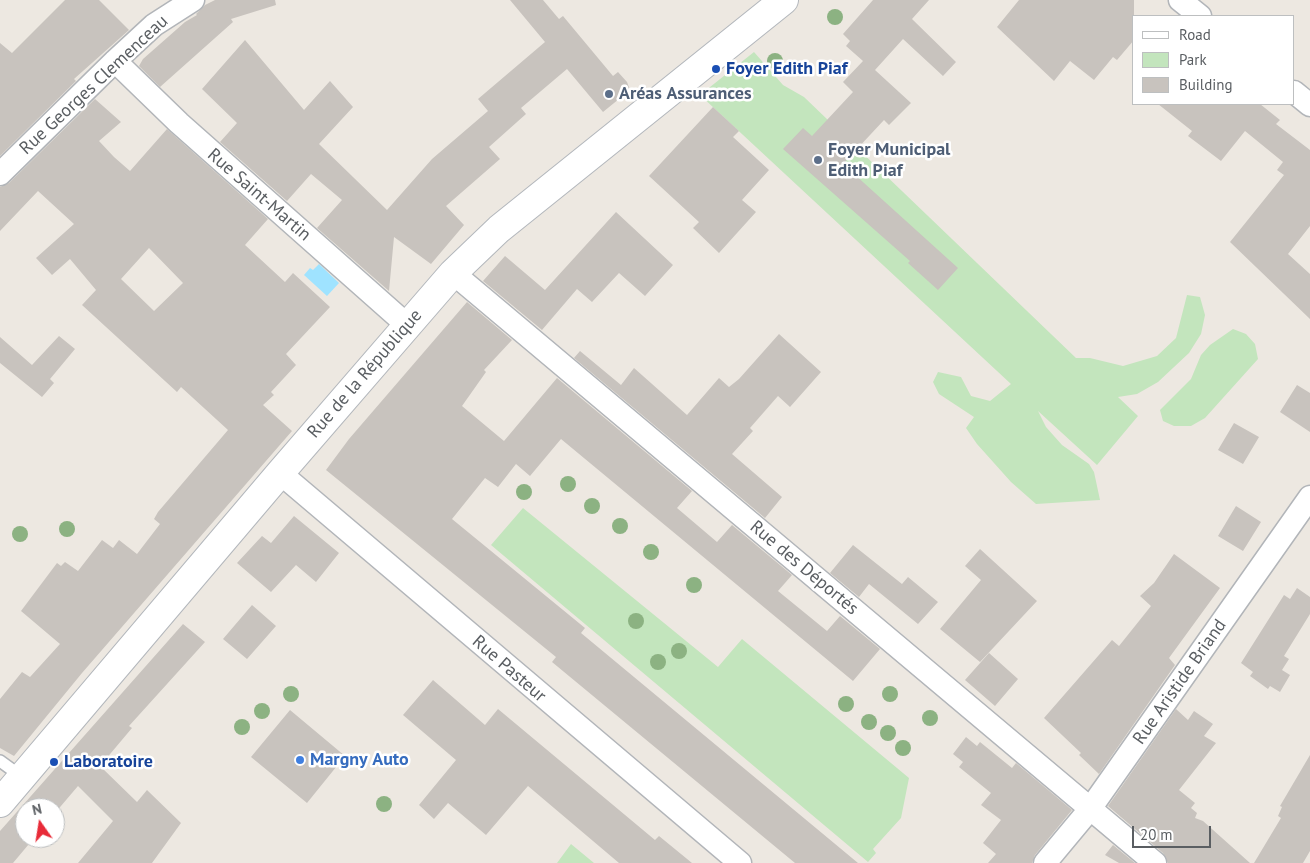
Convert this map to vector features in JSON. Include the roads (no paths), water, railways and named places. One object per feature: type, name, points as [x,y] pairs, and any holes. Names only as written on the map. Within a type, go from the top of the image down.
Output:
[{"type":"street","name":"Rue Georges Clemenceau","points":[[0,174],[154,25],[192,0]]},
{"type":"street","name":"Rue de la République","points":[[0,803],[407,324],[453,273],[499,229],[784,0]]},
{"type":"street","points":[[1180,0],[1199,15]]},
{"type":"street","name":"Rue Saint-Martin","points":[[115,61],[179,124],[407,324]]},
{"type":"street","points":[[1295,93],[1310,105]]},
{"type":"street","name":"Rue des Déportés","points":[[453,273],[1155,863]]},
{"type":"street","name":"Rue Pasteur","points":[[280,473],[740,863]]},
{"type":"street","name":"Rue Aristide Briand","points":[[1045,863],[1090,809],[1310,498]]},
{"type":"lane","points":[[0,761],[22,777]]},
{"type":"water","points":[[319,264],[339,283],[327,296],[304,275],[310,268],[313,270]]},
{"type":"place","name":"Foyer Edith Piaf","points":[[716,69]]},
{"type":"place","name":"Aréas Assurances","points":[[609,94]]},
{"type":"place","name":"Foyer Municipal Edith Piaf","points":[[818,160]]},
{"type":"place","name":"Margny Auto","points":[[300,760]]},
{"type":"place","name":"Laboratoire","points":[[54,762]]}]
